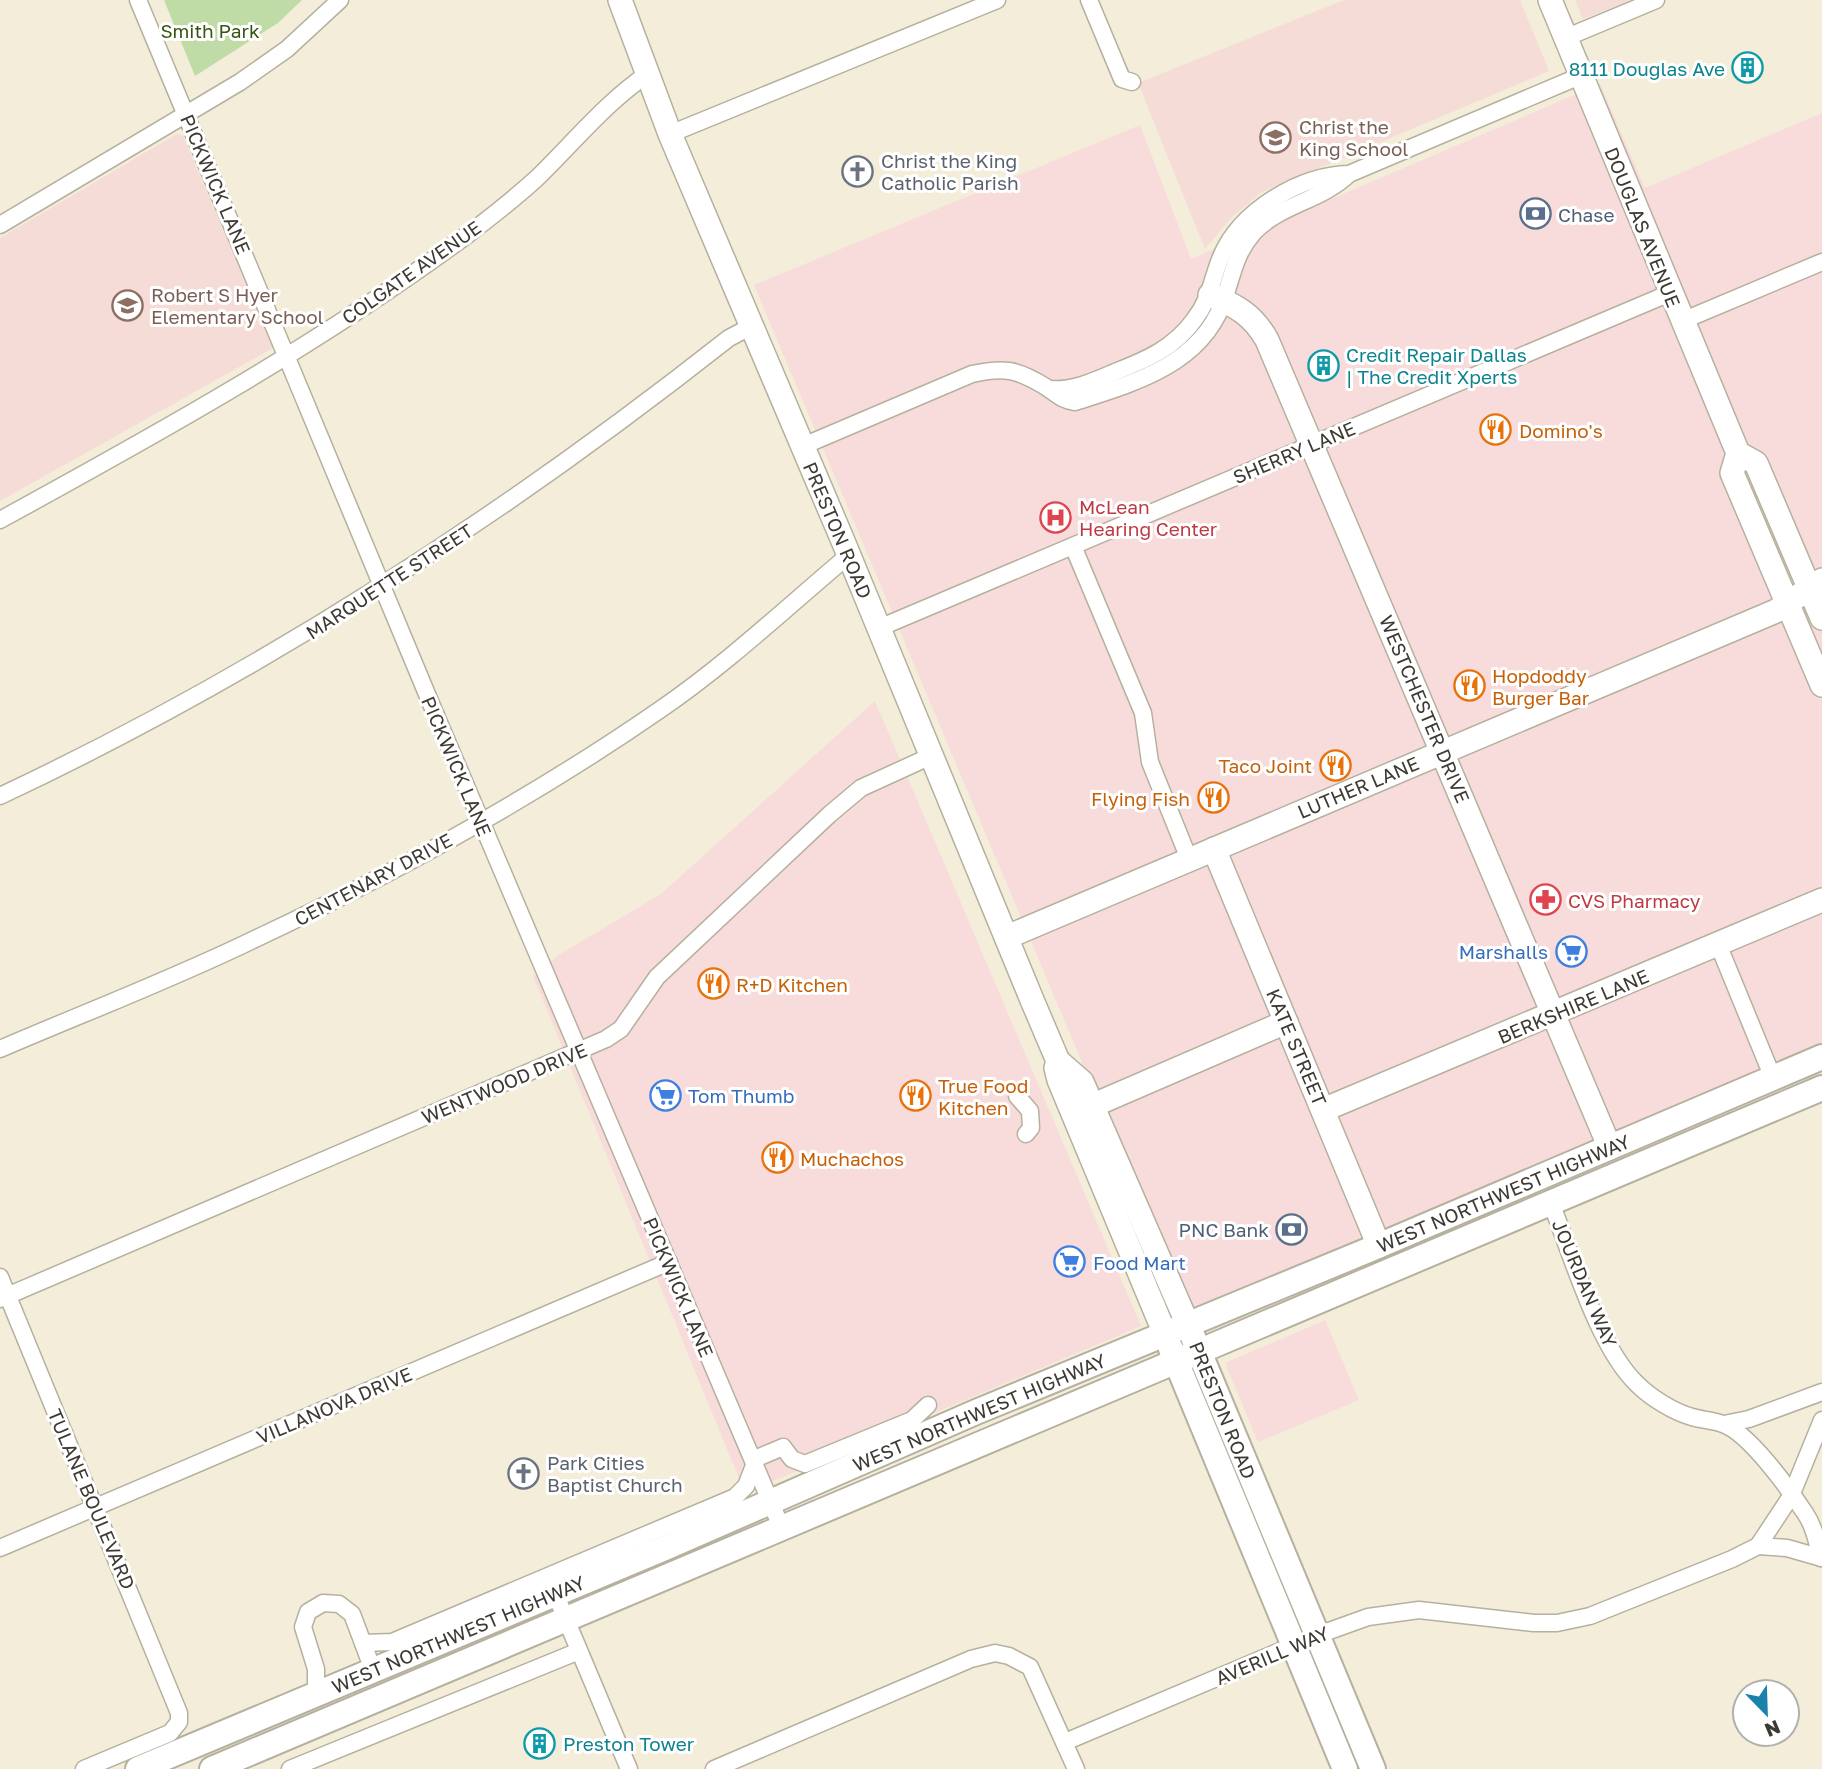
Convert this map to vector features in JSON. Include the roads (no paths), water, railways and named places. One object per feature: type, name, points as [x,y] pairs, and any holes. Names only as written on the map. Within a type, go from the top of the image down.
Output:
[{"type":"main road","name":"WEST NORTHWEST HIGHWAY","points":[[138,1769],[1822,1057]]},
{"type":"main road","name":"WEST NORTHWEST HIGHWAY","points":[[220,1767],[1822,1088]]},
{"type":"main road","points":[[1483,1232],[1501,1210],[1599,1169],[1604,1165],[1610,1148]]},
{"type":"main road","name":"PRESTON ROAD","points":[[1188,1325],[1373,1769]]},
{"type":"main road","name":"PRESTON ROAD","points":[[1165,1334],[1345,1769]]},
{"type":"main road","points":[[220,1767],[246,1743],[367,1692],[373,1682],[373,1670]]},
{"type":"street","name":"PICKWICK LANE","points":[[138,0],[481,821],[782,1529]]},
{"type":"street","points":[[0,225],[187,116],[287,49],[340,0]]},
{"type":"street","name":"PRESTON ROAD","points":[[620,0],[670,134],[849,555],[1007,937],[1083,1110],[1188,1325]]},
{"type":"street","points":[[670,134],[997,0]]},
{"type":"street","points":[[1089,0],[1122,79],[1132,82]]},
{"type":"street","name":"DOUGLAS AVENUE","points":[[1550,0],[1738,453],[1756,463],[1816,584],[1822,618]]},
{"type":"street","points":[[1565,38],[1656,0]]},
{"type":"street","name":"COLGATE AVENUE","points":[[0,520],[388,292],[470,233],[535,179],[620,92],[649,73]]},
{"type":"street","points":[[803,446],[972,374],[1007,368],[1049,389],[1076,387],[1185,343],[1217,298],[1220,258],[1228,243],[1256,212],[1273,199],[1330,174],[1349,174],[1580,76]]},
{"type":"street","points":[[1682,321],[1822,262]]},
{"type":"street","name":"SHERRY LANE","points":[[879,628],[1670,293]]},
{"type":"street","name":"WESTCHESTER DRIVE","points":[[1217,298],[1242,309],[1256,321],[1312,445],[1556,1014],[1610,1148]]},
{"type":"street","name":"MARQUETTE STREET","points":[[0,796],[160,717],[285,647],[383,587],[563,465],[729,338],[752,326]]},
{"type":"street","name":"DOUGLAS AVENUE","points":[[1738,453],[1732,473],[1822,685]]},
{"type":"street","points":[[1073,546],[1143,713],[1145,738],[1157,782],[1189,859]]},
{"type":"street","name":"CENTENARY DRIVE","points":[[0,1049],[254,940],[356,890],[481,821],[580,763],[663,707],[742,646],[849,555]]},
{"type":"street","name":"LUTHER LANE","points":[[1007,937],[1776,611],[1816,584]]},
{"type":"street","name":"WENTWOOD DRIVE","points":[[4,1297],[580,1051],[621,1029],[657,977],[861,788],[931,756]]},
{"type":"street","name":"KATE STREET","points":[[1214,849],[1379,1246]]},
{"type":"street","name":"BERKSHIRE LANE","points":[[1323,1111],[1822,900]]},
{"type":"street","points":[[1718,944],[1773,1079]]},
{"type":"street","points":[[1083,1110],[1286,1022]]},
{"type":"street","points":[[1067,1074],[1116,1095]]},
{"type":"street","points":[[1017,1096],[1030,1111],[1031,1128],[1026,1135]]},
{"type":"street","name":"PRESTON ROAD","points":[[1083,1110],[1165,1334]]},
{"type":"street","name":"JOURDAN WAY","points":[[1551,1203],[1605,1336],[1619,1363],[1638,1385],[1663,1403],[1689,1416],[1724,1424],[1747,1440],[1805,1513],[1822,1558]]},
{"type":"street","name":"VILLANOVA DRIVE","points":[[0,1548],[669,1262]]},
{"type":"street","name":"TULANE BOULEVARD","points":[[0,1277],[4,1297],[178,1708],[178,1722],[170,1733],[84,1769]]},
{"type":"street","points":[[1724,1424],[1749,1419],[1822,1392]]},
{"type":"street","points":[[363,1643],[392,1642],[735,1497],[746,1486],[753,1462],[783,1447],[792,1459],[805,1464],[912,1420],[928,1405]]},
{"type":"street","points":[[1758,1546],[1791,1496],[1822,1420]]},
{"type":"street","name":"JOURDAN WAY","points":[[1758,1546],[1787,1548],[1822,1558]]},
{"type":"street","name":"AVERILL WAY","points":[[1065,1742],[1318,1635],[1368,1617],[1419,1610],[1534,1623],[1557,1623],[1590,1616],[1758,1546]]},
{"type":"street","points":[[555,1593],[629,1769]]},
{"type":"street","points":[[316,1694],[316,1669],[303,1628],[308,1612],[323,1603],[339,1604],[352,1614],[373,1670]]},
{"type":"street","points":[[290,1769],[579,1651]]},
{"type":"street","points":[[714,1769],[971,1659],[995,1653],[1009,1656],[1030,1667],[1076,1769]]},
{"type":"place","name":"8111 Douglas Ave","points":[[1748,68]]},
{"type":"place","name":"Christ the King School","points":[[1276,137]]},
{"type":"place","name":"Christ the King Catholic Parish","points":[[858,171]]},
{"type":"place","name":"Chase","points":[[1535,214]]},
{"type":"place","name":"Robert S Hyer Elementary School","points":[[128,305]]},
{"type":"place","name":"Credit Repair Dallas | The Credit Xperts","points":[[1323,365]]},
{"type":"place","name":"Domino's","points":[[1496,430]]},
{"type":"place","name":"McLean Hearing Center","points":[[1056,517]]},
{"type":"place","name":"Hopdoddy Burger Bar","points":[[1469,686]]},
{"type":"place","name":"Taco Joint","points":[[1335,765]]},
{"type":"place","name":"Flying Fish","points":[[1213,798]]},
{"type":"place","name":"CVS Pharmacy","points":[[1545,900]]},
{"type":"place","name":"Marshalls","points":[[1571,951]]},
{"type":"place","name":"R+D Kitchen","points":[[713,984]]},
{"type":"place","name":"Tom Thumb","points":[[665,1095]]},
{"type":"place","name":"True Food Kitchen","points":[[915,1096]]},
{"type":"place","name":"Muchachos","points":[[777,1158]]},
{"type":"place","name":"PNC Bank","points":[[1292,1229]]},
{"type":"place","name":"Food Mart","points":[[1070,1262]]},
{"type":"place","name":"Park Cities Baptist Church","points":[[524,1473]]},
{"type":"place","name":"Preston Tower","points":[[540,1743]]},
{"type":"park label","name":"Smith Park","points":[[210,30]]}]
